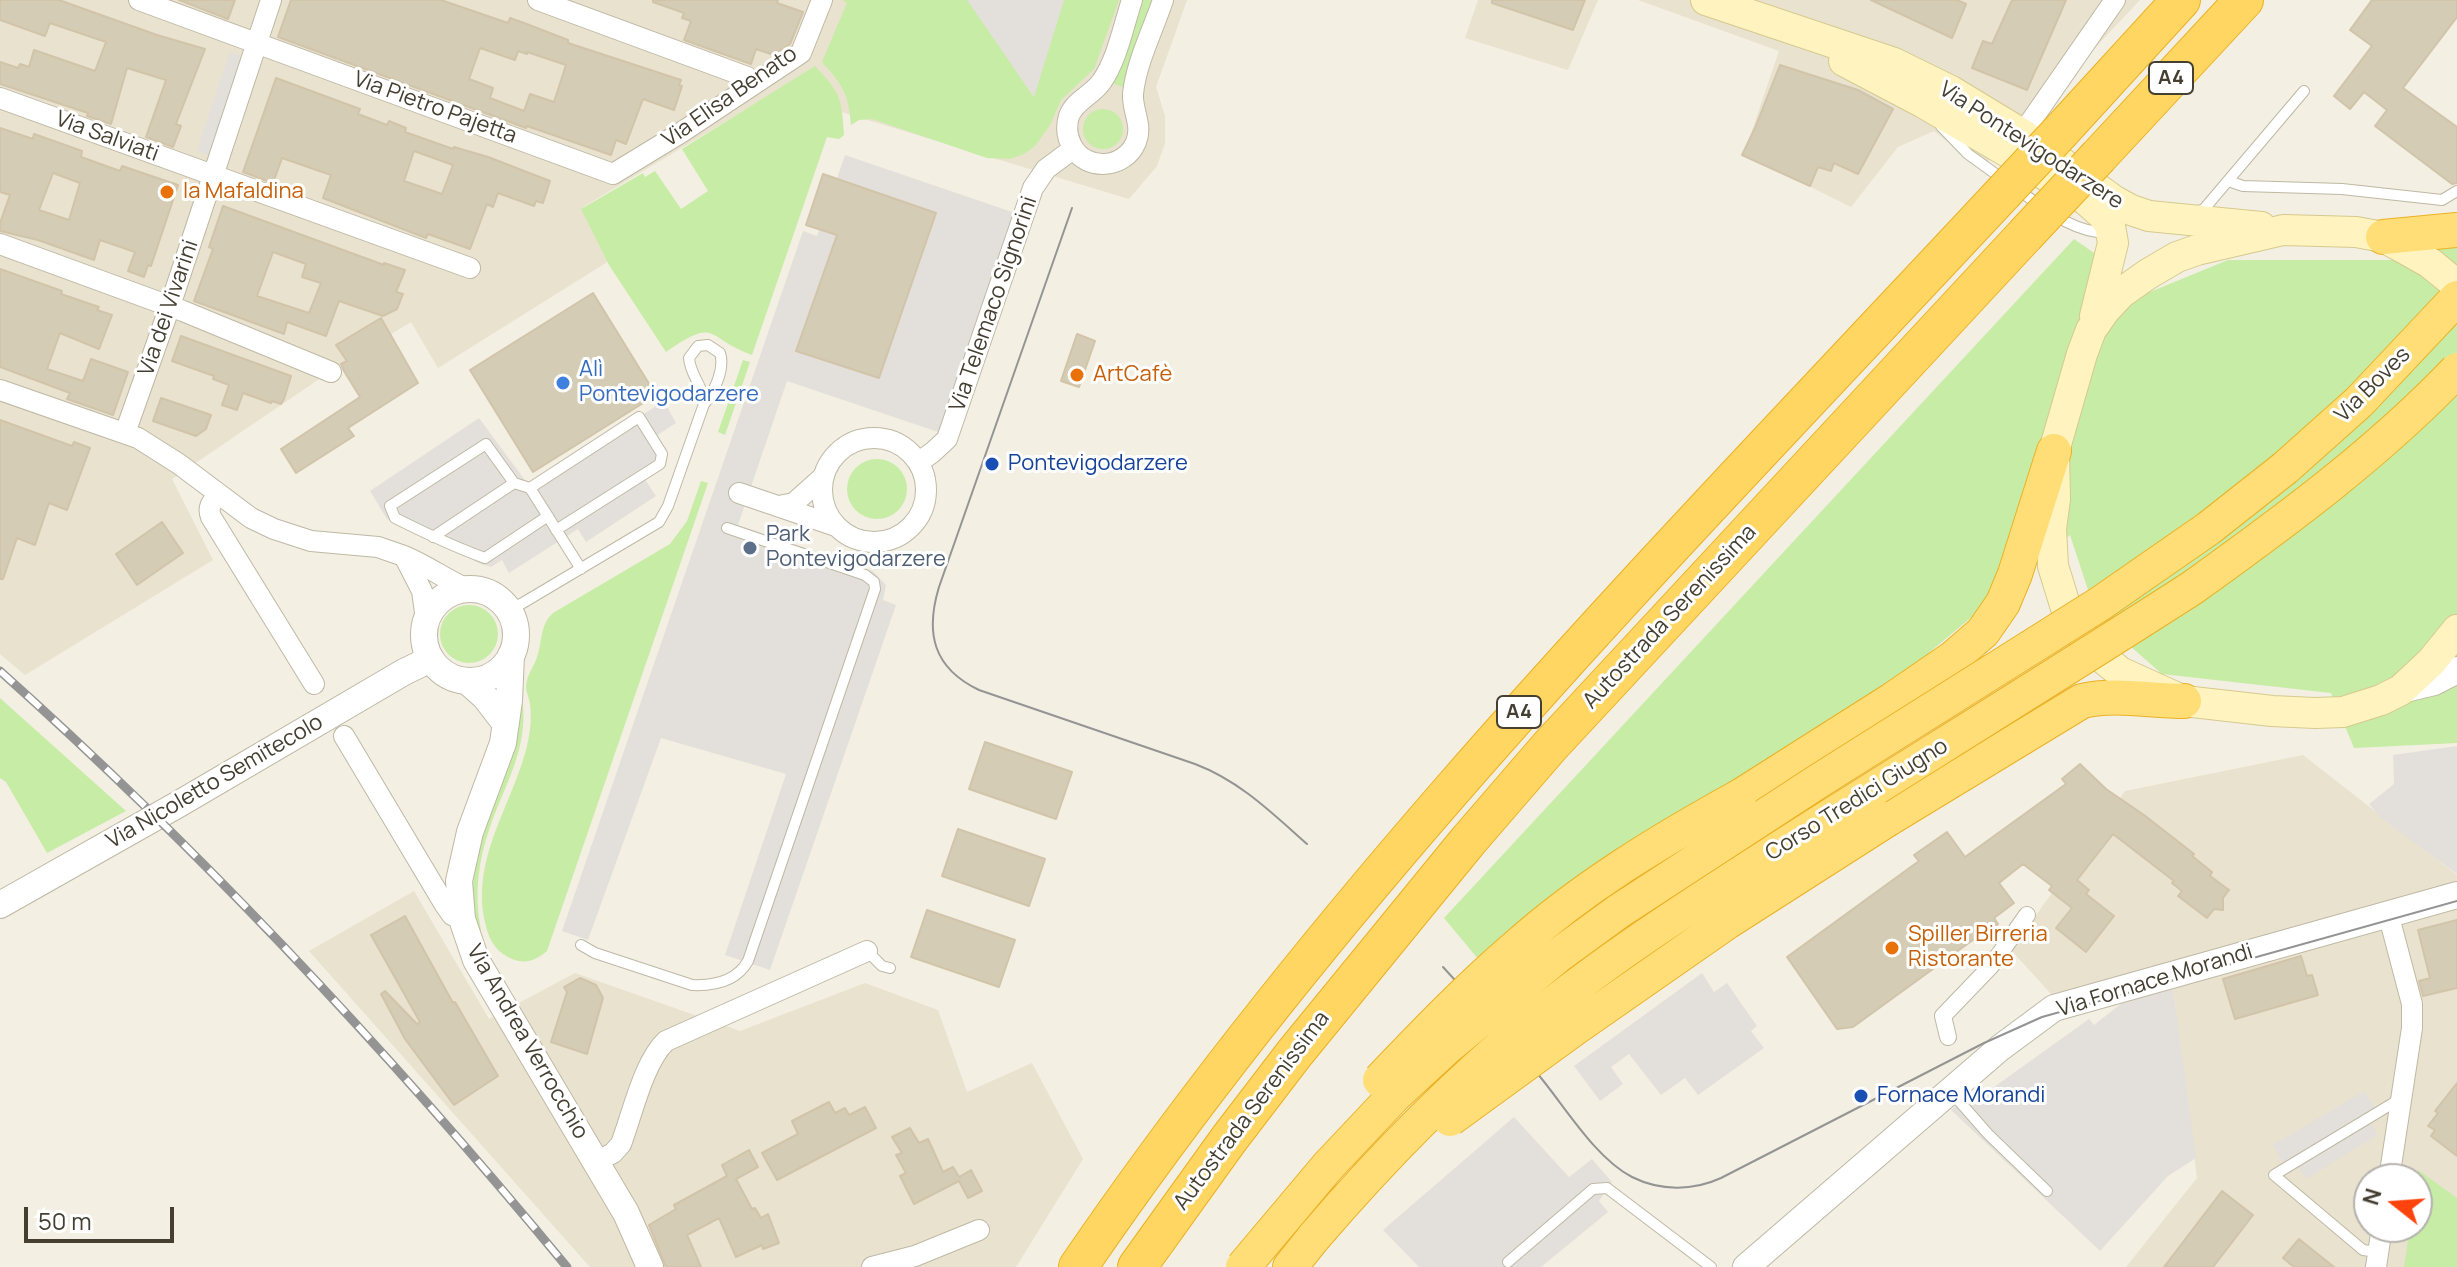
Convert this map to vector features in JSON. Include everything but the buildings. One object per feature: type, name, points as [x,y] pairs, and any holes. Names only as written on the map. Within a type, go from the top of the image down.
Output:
[{"type":"highway","name":"Autostrada Serenissima","points":[[1078,1267],[1213,1080],[1509,723],[2181,0]]},
{"type":"highway","name":"Autostrada Serenissima","points":[[1137,1267],[1294,1054],[1376,951],[1550,746],[2244,0]]},
{"type":"highway","points":[[2383,237],[2457,230]]},
{"type":"highway","name":"Via Boves","points":[[2285,468],[2359,402],[2457,298]]},
{"type":"highway","name":"Corso Tredici Giugno","points":[[1290,1267],[1369,1174],[1435,1107],[1530,1022],[1709,893],[2192,588],[2324,489],[2457,370]]},
{"type":"highway","points":[[1242,1267],[1282,1194],[1366,1094],[1494,967],[1557,913],[1665,837],[1739,797],[1892,700],[1953,658],[1983,632],[2003,603],[2015,574],[2054,451]]},
{"type":"highway","name":"Corso Tredici Giugno","points":[[1242,1267],[1328,1166],[1395,1095],[1457,1038],[1560,954],[1619,911],[1793,797],[2101,603],[2209,528],[2285,468]]},
{"type":"highway","points":[[1314,1237],[1469,1104],[1727,922],[1888,819],[2082,701],[2102,696],[2184,701]]},
{"type":"main road","name":"Via Pontevigodarzere","points":[[1706,0],[1851,47],[1894,63],[1951,91],[2022,134],[2131,210],[2149,216],[2283,230]]},
{"type":"main road","name":"Via Pontevigodarzere","points":[[1788,29],[1922,102],[2086,200],[2103,215],[2112,233],[2112,254],[2054,451],[2053,566],[2066,608],[2089,647],[2120,672],[2184,701],[2272,711],[2343,712],[2401,690]]},
{"type":"main road","points":[[2091,330],[2121,293],[2177,257],[2218,244],[2283,230],[2356,232],[2383,237],[2430,263],[2457,285]]},
{"type":"main road","points":[[2401,690],[2431,662],[2457,630]]},
{"type":"street","name":"Via Pietro Pajetta","points":[[139,0],[613,174]]},
{"type":"street","name":"Via dei Vivarini","points":[[125,433],[271,0]]},
{"type":"street","points":[[538,0],[747,77],[753,85]]},
{"type":"street","name":"Via Elisa Benato","points":[[613,174],[801,53],[822,0]]},
{"type":"street","points":[[1085,97],[1101,92],[1117,95],[1135,111],[1139,134],[1132,149],[1120,160],[1098,164],[1084,159],[1073,149],[1068,135],[1068,121],[1074,107],[1085,97],[1093,92],[1105,77],[1132,0]]},
{"type":"street","points":[[1135,111],[1133,95],[1136,78],[1163,0]]},
{"type":"street","points":[[2022,134],[2115,0]]},
{"type":"street","name":"Via Salviati","points":[[0,98],[470,268]]},
{"type":"street","name":"Via Telemaco Signorini","points":[[919,462],[947,439],[1033,188],[1046,169],[1073,149]]},
{"type":"street","points":[[0,244],[170,306],[331,372]]},
{"type":"street","points":[[0,390],[138,438],[179,464],[251,518],[295,537],[378,547],[426,565],[448,581],[467,589],[490,594],[508,609]]},
{"type":"street","points":[[739,493],[836,526],[849,536],[866,542],[883,542],[913,526],[927,495],[926,478],[919,462],[907,448],[892,440],[875,437],[858,439],[830,460],[823,477],[822,494],[826,511],[836,526]]},
{"type":"street","points":[[779,506],[794,503],[823,477]]},
{"type":"street","points":[[218,495],[210,505],[211,517],[314,684]]},
{"type":"street","points":[[404,556],[422,591],[426,620],[425,647],[440,670],[452,678],[480,680],[493,675],[511,655]]},
{"type":"street","points":[[426,620],[442,598],[467,589]]},
{"type":"street","name":"Via Andrea Verrocchio","points":[[508,609],[514,624],[515,640],[511,655],[509,701],[501,753],[464,852],[458,891],[462,919],[476,960],[634,1227],[650,1267]]},
{"type":"street","name":"Via Nicoletto Semitecolo","points":[[0,905],[431,659]]},
{"type":"street","points":[[2401,690],[2434,682],[2457,670]]},
{"type":"street","points":[[467,681],[485,697],[505,723]]},
{"type":"street","name":"Via Andrea Verrocchio","points":[[344,736],[445,905],[452,915],[462,919]]},
{"type":"street","name":"Via Fornace Morandi","points":[[1746,1267],[2000,1048],[2054,1008],[2457,895]]},
{"type":"street","points":[[2388,913],[2412,1004],[2412,1028],[2392,1163]]},
{"type":"street","points":[[1948,1037],[1943,1016],[1991,966],[2027,915]]},
{"type":"street","name":"Via Andrea Verrocchio","points":[[596,1162],[613,1153],[621,1144],[650,1065],[666,1041],[867,951]]},
{"type":"street","points":[[872,1267],[915,1256],[979,1230]]},
{"type":"lane","points":[[2184,220],[2204,209],[2304,91]]},
{"type":"lane","points":[[2228,181],[2243,186],[2342,189],[2442,200],[2457,191]]},
{"type":"lane","points":[[508,609],[659,522],[668,506],[722,362],[717,349],[708,345],[698,346],[689,358],[690,368],[702,390],[704,404]]},
{"type":"lane","points":[[530,488],[639,417],[646,428],[662,454],[660,464],[556,530]]},
{"type":"lane","points":[[548,516],[485,558],[395,518],[390,506],[486,444],[514,483],[530,488],[548,516],[556,530],[581,569]]},
{"type":"lane","points":[[433,537],[514,483]]},
{"type":"lane","points":[[581,945],[646,971],[697,985],[734,978],[748,961],[875,589],[874,582],[865,575],[727,528]]},
{"type":"lane","points":[[867,951],[882,966],[890,968]]},
{"type":"lane","points":[[1951,1091],[1988,1134],[2047,1191]]},
{"type":"lane","points":[[2377,1259],[2274,1175],[2402,1098]]},
{"type":"lane","points":[[1508,1262],[1593,1189],[1607,1188],[1711,1267]]},
{"type":"shaded area","points":[[0,0],[1187,0],[1156,87],[1165,116],[1165,143],[1157,166],[1129,199],[775,92],[583,207],[609,261],[438,368],[411,322],[340,365],[172,479],[213,560],[25,675],[0,654]]},
{"type":"shaded area","points":[[967,0],[1064,0],[1034,97]]},
{"type":"shaded area","points":[[1478,0],[1598,0],[1568,70],[1465,38]]},
{"type":"shaded area","points":[[1638,0],[2140,0],[1981,169],[1934,131],[1898,147],[1851,207],[1744,154],[1779,51]]},
{"type":"shaded area","points":[[230,52],[242,56],[209,155],[197,151]]},
{"type":"shaded area","name":"Park Pontevigodarzere","points":[[845,155],[1015,213],[941,433],[787,381],[738,525],[873,571],[886,585],[883,600],[896,605],[770,970],[725,955],[786,774],[661,738],[588,940],[562,931],[803,231],[817,236]]},
{"type":"shaded area","points":[[664,401],[676,423],[653,438],[660,464],[642,475],[656,496],[586,542],[578,529],[509,573],[502,560],[491,567],[481,564],[387,519],[370,491],[479,418],[530,487]]},
{"type":"shaded area","points":[[2457,746],[2457,874],[2381,818],[2369,804],[2394,784],[2393,755]]},
{"type":"shaded area","points":[[2303,755],[2457,875],[2457,1267],[2126,1267],[2197,1178],[2170,962],[2053,996],[2011,950],[2125,791]]},
{"type":"shaded area","points":[[414,891],[489,1019],[575,973],[740,1031],[865,983],[938,1010],[967,1092],[1032,1063],[1083,1159],[1016,1267],[590,1267],[309,951]]},
{"type":"shaded area","points":[[1702,973],[1714,992],[1727,983],[1757,1026],[1751,1031],[1764,1048],[1698,1095],[1685,1078],[1661,1095],[1629,1054],[1611,1067],[1623,1084],[1600,1101],[1574,1066]]},
{"type":"shaded area","points":[[2173,987],[2196,1158],[2168,1176],[2100,1251],[1951,1110],[1971,1093],[1976,1100],[2089,1019],[2094,1025],[2122,1003]]},
{"type":"shaded area","points":[[2364,1091],[2378,1113],[2367,1119],[2378,1135],[2306,1179],[2296,1162],[2286,1168],[2273,1145]]},
{"type":"shaded area","points":[[1514,1117],[1569,1177],[1592,1159],[1612,1182],[1599,1201],[1608,1212],[1541,1267],[1419,1267],[1383,1230]]},
{"type":"green space","points":[[842,0],[968,0],[1033,96],[1064,0],[1119,0],[1094,69],[1061,100],[1050,125],[1035,146],[1010,159],[987,158],[872,119],[859,120],[851,125],[843,90],[822,62],[847,3]]},
{"type":"green space","points":[[1138,0],[1157,0],[1126,88],[1109,82]]},
{"type":"green space","points":[[815,66],[838,97],[844,135],[839,139],[827,137],[752,355],[704,333],[666,352],[609,265],[581,209],[643,173],[645,177],[655,171],[681,209],[708,191],[682,149]]},
{"type":"green space","points":[[1103,109],[1117,115],[1123,129],[1117,143],[1103,149],[1089,143],[1083,129],[1089,115]]},
{"type":"green space","points":[[2457,238],[2457,743],[2354,748],[2331,693],[2162,674],[2097,617],[2070,535],[1901,676],[1629,846],[1479,960],[1444,918],[2074,239],[2150,292],[2228,260],[2411,260]]},
{"type":"green space","points":[[743,360],[750,362],[725,435],[718,432]]},
{"type":"green space","points":[[877,459],[898,468],[907,489],[898,510],[877,519],[856,510],[847,489],[856,468]]},
{"type":"green space","points":[[701,481],[708,483],[547,951],[528,961],[513,959],[499,951],[488,933],[482,899],[484,876],[495,832],[527,746],[531,715],[526,688],[545,623],[553,613],[670,544],[687,521]]},
{"type":"green space","points":[[469,605],[490,613],[498,634],[490,655],[469,663],[448,655],[440,634],[448,613]]},
{"type":"green space","points":[[0,698],[126,811],[47,853],[6,782],[0,778]]},
{"type":"green space","points":[[523,704],[522,737],[514,767],[490,827],[478,878],[481,930],[478,931],[473,900],[475,871],[481,843],[509,762],[516,734],[518,705]]},
{"type":"green space","points":[[2433,1181],[2457,1198],[2457,1267],[2404,1267],[2408,1243],[2433,1243]]},
{"type":"tram line","points":[[1072,208],[939,587],[933,619],[936,648],[951,671],[979,690],[1195,764],[1227,779],[1307,844]]},
{"type":"tram line","points":[[1443,967],[1526,1060],[1605,1157],[1643,1182],[1676,1188],[1721,1178],[1984,1043],[2042,1017],[2457,901]]},
{"type":"railway","points":[[0,671],[76,740],[295,958],[433,1110],[567,1267]]},
{"type":"place","name":"la Mafaldina","points":[[167,192]]},
{"type":"place","name":"ArtCafè","points":[[1077,375]]},
{"type":"place","name":"Alì Pontevigodarzere","points":[[563,383]]},
{"type":"place","name":"Pontevigodarzere","points":[[992,464]]},
{"type":"place","name":"Park Pontevigodarzere","points":[[750,548]]},
{"type":"place","name":"Spiller Birreria Ristorante","points":[[1892,948]]},
{"type":"place","name":"Fornace Morandi","points":[[1861,1096]]}]
